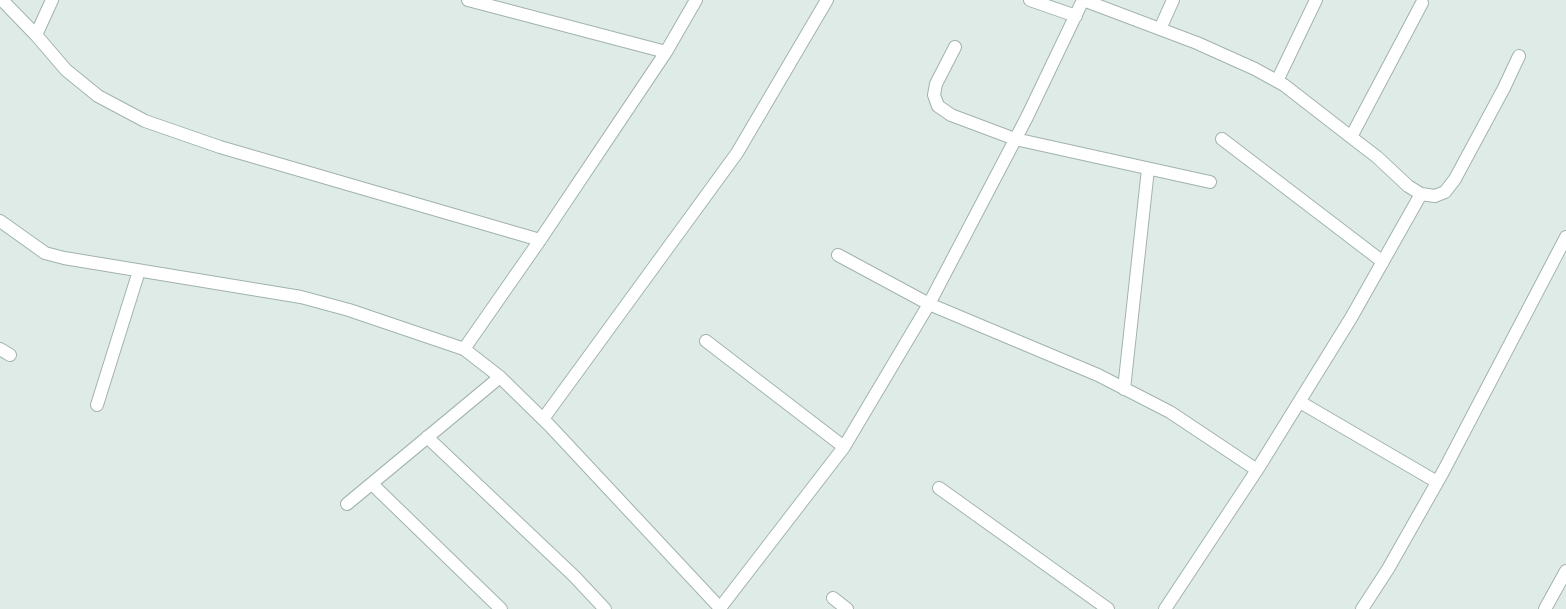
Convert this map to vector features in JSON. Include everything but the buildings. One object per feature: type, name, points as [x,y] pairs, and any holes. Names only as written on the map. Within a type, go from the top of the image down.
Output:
[{"type":"street","points":[[2,0],[36,35],[66,70],[98,96],[145,121],[220,148],[540,240]]},
{"type":"street","points":[[36,35],[52,0]]},
{"type":"street","points":[[468,0],[666,52]]},
{"type":"street","points":[[464,349],[540,240],[666,52],[696,0]]},
{"type":"street","points":[[543,419],[737,153],[827,0]]},
{"type":"street","points":[[1030,0],[1076,16]]},
{"type":"street","points":[[0,221],[27,242],[45,253],[64,258],[139,271],[301,297],[349,310],[464,349],[500,377],[543,419],[720,609],[844,447],[929,304],[1015,139],[1083,0],[1197,42],[1255,69],[1277,82],[1351,137],[1377,157],[1408,186],[1421,194],[1435,196],[1445,192],[1455,179],[1504,88],[1519,56]]},
{"type":"street","points":[[1160,29],[1173,0]]},
{"type":"street","points":[[1277,82],[1316,0]]},
{"type":"street","points":[[1351,137],[1422,3]]},
{"type":"street","points":[[955,47],[936,84],[934,95],[938,106],[952,115],[1015,139],[1210,182]]},
{"type":"street","points":[[1222,139],[1383,262]]},
{"type":"street","points":[[1124,389],[1148,168]]},
{"type":"street","points":[[1165,609],[1257,470],[1352,318],[1421,194]]},
{"type":"street","points":[[1362,609],[1388,569],[1437,482],[1566,237]]},
{"type":"street","points":[[838,255],[929,304],[1098,375],[1170,412],[1257,470]]},
{"type":"street","points":[[96,405],[139,271]]},
{"type":"street","points":[[706,341],[844,447]]},
{"type":"street","points":[[347,504],[500,377]]},
{"type":"street","points":[[1300,402],[1437,482]]},
{"type":"street","points":[[427,437],[574,576],[605,609]]},
{"type":"street","points":[[372,484],[501,609]]},
{"type":"street","points":[[939,488],[1108,609]]},
{"type":"street","points":[[1545,609],[1566,571]]},
{"type":"street","points":[[833,598],[847,609]]}]
